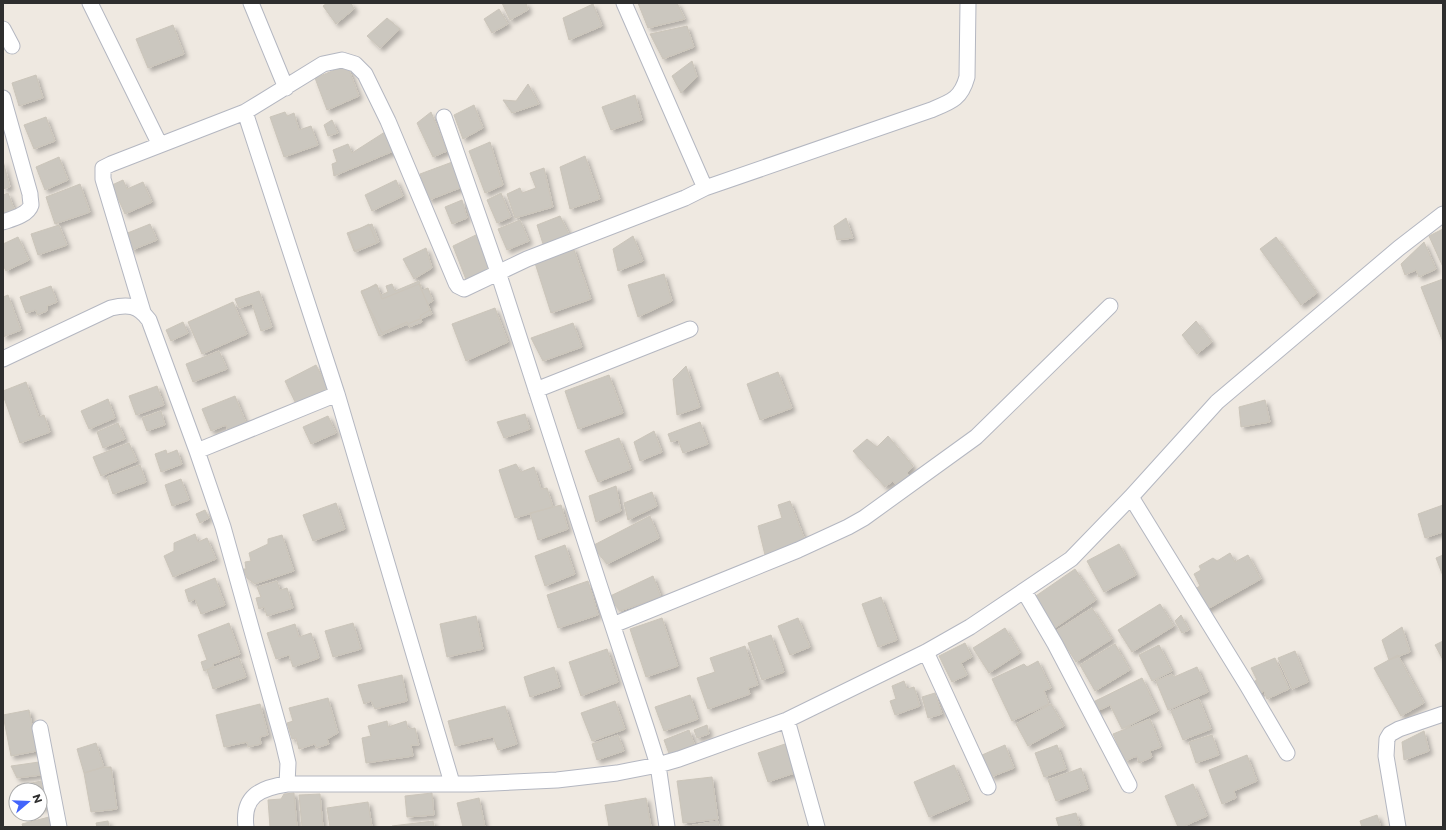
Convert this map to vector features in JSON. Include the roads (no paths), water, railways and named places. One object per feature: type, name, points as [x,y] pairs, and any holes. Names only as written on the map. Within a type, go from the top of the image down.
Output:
[{"type":"street","points":[[90,3],[160,145]]},
{"type":"street","points":[[251,3],[286,88]]},
{"type":"street","points":[[624,3],[705,188]]},
{"type":"street","points":[[288,774],[223,527],[149,320],[143,312],[103,179],[103,168],[245,112],[323,64],[342,60],[355,64],[365,74],[388,121],[458,286],[464,289],[527,259],[685,198],[705,188],[931,110],[955,99],[964,89],[967,77],[968,3]]},
{"type":"street","points":[[3,29],[12,46]]},
{"type":"street","points":[[3,98],[30,194],[31,204],[28,210],[24,213],[3,222]]},
{"type":"street","points":[[245,112],[337,394],[447,762],[451,781]]},
{"type":"street","points":[[444,117],[498,272],[658,765],[667,827]]},
{"type":"street","points":[[246,827],[245,816],[248,804],[254,795],[272,786],[288,774],[451,781],[472,784],[557,780],[616,773],[658,765],[679,759],[787,720],[926,652],[970,626],[1071,559],[1131,497],[1216,402],[1399,248],[1443,214]]},
{"type":"street","points":[[3,359],[111,308],[122,305],[133,306],[143,312]]},
{"type":"street","points":[[613,625],[798,550],[864,518],[976,437],[1110,306]]},
{"type":"street","points":[[536,390],[690,328]]},
{"type":"street","points":[[197,451],[337,394]]},
{"type":"street","points":[[1131,497],[1247,685],[1287,753]]},
{"type":"street","points":[[1024,591],[1055,644],[1129,785]]},
{"type":"street","points":[[926,652],[988,787]]},
{"type":"street","points":[[1398,827],[1386,756],[1386,739],[1390,734],[1399,729],[1443,714]]},
{"type":"street","points":[[787,720],[817,827]]},
{"type":"street","points":[[40,728],[59,827]]}]
